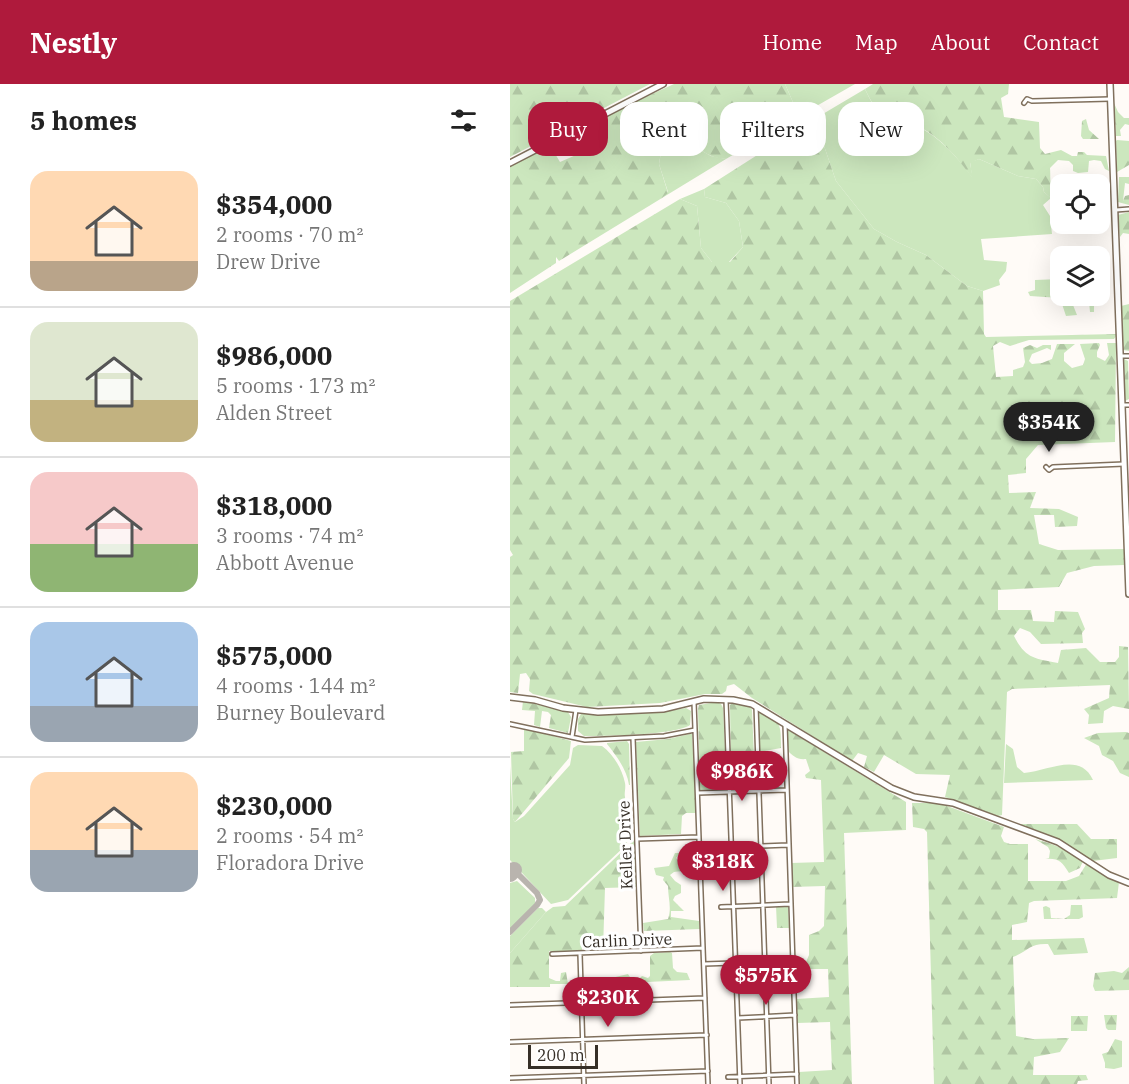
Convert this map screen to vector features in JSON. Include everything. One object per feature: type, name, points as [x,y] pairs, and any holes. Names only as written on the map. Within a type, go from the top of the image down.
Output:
[{"type":"street","points":[[510,163],[663,84]]},
{"type":"street","points":[[1110,84],[1120,356],[1126,405],[1124,464],[1129,594]]},
{"type":"street","points":[[1031,101],[1110,99]]},
{"type":"street","points":[[1114,210],[1129,209]]},
{"type":"street","points":[[1120,356],[1129,356]]},
{"type":"street","points":[[1053,467],[1124,464]]},
{"type":"street","points":[[510,697],[535,700],[563,708],[598,712],[663,709],[705,699],[726,700],[756,706],[891,788],[909,796],[953,803],[1058,842],[1109,875],[1129,883]]},
{"type":"street","points":[[726,700],[740,1084]]},
{"type":"street","points":[[694,701],[708,1084]]},
{"type":"street","points":[[756,706],[769,1084]]},
{"type":"street","points":[[572,738],[576,710]]},
{"type":"street","points":[[510,724],[585,740],[669,736],[695,730]]},
{"type":"street","points":[[785,724],[797,1084]]},
{"type":"street","name":"Keller Drive","points":[[633,738],[641,951]]},
{"type":"street","points":[[698,793],[786,790]]},
{"type":"street","points":[[637,839],[699,837]]},
{"type":"street","points":[[719,850],[788,845]]},
{"type":"street","points":[[721,907],[790,904]]},
{"type":"street","name":"Carlin Drive","points":[[552,954],[703,948]]},
{"type":"street","points":[[580,954],[584,1084]]},
{"type":"street","points":[[704,964],[792,961]]},
{"type":"street","points":[[510,1005],[705,998]]},
{"type":"street","points":[[738,1018],[795,1015]]},
{"type":"street","points":[[510,1042],[707,1035]]},
{"type":"street","points":[[510,1078],[708,1071]]},
{"type":"street","points":[[728,1077],[797,1074]]},
{"type":"green space","points":[[510,84],[650,84],[608,106],[608,102],[528,102],[528,148],[510,157]]},
{"type":"green space","points":[[674,84],[785,84],[793,102],[720,102],[720,156],[731,156],[726,159],[708,154],[708,102],[634,102]]},
{"type":"green space","points":[[785,84],[855,84],[824,102],[793,102]]},
{"type":"green space","points":[[873,84],[1009,84],[1008,94],[1001,98],[1004,117],[1039,122],[1040,148],[1045,154],[1061,150],[1072,156],[1077,156],[1078,152],[1084,152],[1087,155],[1106,156],[1109,171],[1105,169],[1101,161],[1094,160],[1089,161],[1088,172],[1078,173],[1073,171],[1073,165],[1069,161],[1058,160],[1050,168],[1050,197],[1036,179],[1018,176],[979,159],[970,163],[973,179],[956,157],[924,130],[924,102],[872,102],[865,89]]},
{"type":"green space","points":[[865,89],[872,102],[843,102]]},
{"type":"green space","points":[[1114,103],[1124,118],[1129,118],[1129,125],[1125,124],[1120,130],[1121,136],[1116,136]]},
{"type":"green space","points":[[838,105],[838,156],[924,156],[924,130],[941,142],[972,177],[970,162],[979,159],[1018,176],[1036,179],[1050,197],[1043,205],[1050,216],[1050,234],[1052,234],[981,239],[984,260],[1007,262],[1006,271],[999,280],[1000,285],[983,291],[967,286],[926,255],[874,229],[836,181],[826,152],[826,112]]},
{"type":"green space","points":[[620,109],[620,156],[660,156],[659,164],[668,193],[559,261],[556,257],[556,263],[510,293],[510,164],[528,155],[556,156],[560,162],[574,156],[608,156],[608,114]]},
{"type":"green space","points":[[1086,119],[1089,130],[1099,139],[1083,139],[1081,136],[1082,121]]},
{"type":"green space","points":[[1116,141],[1129,141],[1129,165],[1117,172]]},
{"type":"green space","points":[[826,152],[836,181],[874,229],[926,255],[967,286],[983,291],[984,334],[986,337],[1117,335],[1114,339],[1029,340],[1010,346],[1000,342],[993,346],[996,377],[1013,376],[1013,370],[1023,367],[1025,362],[1023,348],[1030,345],[1037,348],[1051,345],[1051,350],[1047,348],[1032,354],[1029,361],[1032,364],[1052,359],[1057,344],[1075,344],[1064,353],[1064,361],[1072,368],[1083,365],[1085,359],[1080,344],[1099,343],[1097,357],[1105,361],[1109,355],[1107,343],[1116,343],[1115,442],[1038,445],[1026,459],[1026,473],[1008,475],[1009,493],[1036,492],[1030,508],[1059,509],[1078,517],[1077,526],[1055,527],[1054,515],[1034,515],[1039,544],[1058,550],[1125,549],[1124,565],[1094,566],[1067,573],[1059,587],[998,590],[998,610],[1031,610],[1033,621],[1054,622],[1055,611],[1078,612],[1085,629],[1082,633],[1083,643],[1041,644],[1030,632],[1020,628],[1014,636],[1018,644],[1027,653],[1037,658],[1058,663],[1061,650],[1086,648],[1100,662],[1115,662],[1119,657],[1119,646],[1128,647],[1129,709],[1113,706],[1104,711],[1103,723],[1088,724],[1089,715],[1084,709],[1109,698],[1110,685],[1012,689],[1007,692],[1002,815],[998,816],[945,797],[950,775],[916,774],[884,755],[874,772],[864,767],[867,756],[858,753],[852,761],[752,698],[734,684],[727,686],[726,691],[722,694],[705,694],[660,703],[587,707],[533,694],[529,691],[530,679],[526,673],[520,674],[518,693],[510,692],[510,557],[513,555],[510,550],[510,301],[680,199],[697,206],[701,248],[712,262],[730,262],[743,247],[739,221],[726,203],[705,197],[704,189],[756,156],[826,156]]},
{"type":"green space","points":[[708,154],[726,159],[662,198],[668,192],[659,164],[660,156]]},
{"type":"green space","points":[[1119,177],[1129,177],[1129,184],[1125,183],[1123,201],[1125,196],[1129,195],[1129,205],[1118,202]]},
{"type":"green space","points":[[704,189],[705,197],[726,203],[739,221],[743,247],[729,262],[712,262],[701,248],[697,206],[680,199]]},
{"type":"green space","points":[[1129,212],[1129,234],[1123,233],[1120,237],[1118,215]]},
{"type":"green space","points":[[1050,279],[1050,297],[1030,296],[1028,292],[1035,290],[1035,280]]},
{"type":"green space","points":[[1129,304],[1129,351],[1123,350],[1121,306]]},
{"type":"green space","points":[[1063,306],[1073,306],[1077,315],[1066,316]]},
{"type":"green space","points":[[1089,306],[1094,306],[1094,312],[1090,312]]},
{"type":"green space","points":[[1124,359],[1128,361],[1129,399],[1125,401]]},
{"type":"green space","points":[[523,701],[568,712],[571,717],[568,733],[549,728],[551,715],[548,712],[542,711],[540,727],[534,725],[535,711],[522,710]]},
{"type":"green space","points":[[717,702],[723,708],[727,789],[700,790],[698,709],[699,705]]},
{"type":"green space","points":[[732,703],[750,706],[752,710],[754,756],[742,755],[742,770],[731,768],[730,705]]},
{"type":"green space","points":[[686,708],[691,711],[690,725],[670,731],[584,736],[578,731],[578,719],[581,714],[658,713]]},
{"type":"green space","points":[[760,712],[773,717],[779,725],[781,748],[759,752],[757,714]]},
{"type":"green space","points":[[524,728],[571,741],[569,758],[515,822],[513,819],[511,752],[524,751]]},
{"type":"green space","points":[[788,730],[906,802],[906,830],[844,833],[852,1084],[800,1084],[799,1072],[832,1070],[830,1022],[797,1023],[796,999],[829,997],[828,969],[799,969],[797,964],[806,962],[809,955],[809,935],[824,926],[825,886],[791,887],[791,863],[824,862],[821,780],[806,778],[805,775],[810,771],[806,759],[795,757],[787,750]]},
{"type":"green space","points":[[1098,733],[1129,733],[1129,777],[1120,773],[1113,761],[1102,755],[1099,746],[1084,738]]},
{"type":"green space","points":[[692,734],[696,813],[686,813],[682,816],[681,834],[640,836],[636,742]]},
{"type":"green space","points":[[627,741],[630,785],[621,763],[607,744]]},
{"type":"green space","points":[[1006,744],[1013,749],[1017,767],[1024,773],[1072,765],[1080,766],[1087,771],[1093,780],[1004,783]]},
{"type":"green space","points":[[578,745],[602,746],[620,768],[625,785],[628,839],[626,845],[568,900],[551,904],[510,860],[510,766],[515,822],[524,816],[570,765],[573,748]]},
{"type":"green space","points":[[912,803],[939,803],[1004,827],[1001,836],[1004,842],[1028,844],[1028,881],[1066,881],[1079,876],[1087,863],[1119,882],[1117,898],[1034,901],[1029,903],[1027,922],[1012,925],[1012,940],[1084,938],[1088,953],[1054,955],[1048,944],[1042,944],[1033,946],[1013,957],[1016,1036],[1033,1039],[1069,1038],[1060,1052],[1034,1057],[1033,1075],[1086,1075],[1088,1080],[1078,1081],[1077,1084],[934,1084],[927,832],[924,829],[913,827]]},
{"type":"green space","points":[[1021,824],[1077,824],[1091,839],[1117,839],[1117,858],[1093,861],[1055,837],[1019,826]]},
{"type":"green space","points":[[1035,839],[1060,847],[1077,857],[1083,861],[1080,868],[1069,873],[1060,862],[1045,859],[1049,858],[1048,847]]},
{"type":"green space","points":[[634,840],[636,887],[605,888],[603,950],[594,949],[592,938],[582,938],[582,951],[549,951],[549,978],[560,981],[561,973],[566,972],[568,984],[550,984],[550,987],[510,987],[510,953],[546,912],[553,907],[565,906]]},
{"type":"green space","points":[[717,842],[718,876],[703,877],[702,843]]},
{"type":"green space","points":[[675,853],[680,853],[676,858],[683,864],[697,869],[674,872],[670,875],[681,885],[681,893],[673,900],[684,911],[671,911],[671,917],[699,921],[700,929],[644,931],[643,923],[668,919],[670,907],[668,886],[663,880],[664,877],[656,875],[654,868],[669,866]]},
{"type":"green space","points":[[747,862],[759,862],[759,878],[747,878]]},
{"type":"green space","points":[[517,881],[535,898],[535,905],[510,930],[510,883]]},
{"type":"green space","points":[[1071,905],[1082,905],[1083,917],[1064,919],[1070,915]]},
{"type":"green space","points":[[776,906],[788,906],[789,928],[777,928]]},
{"type":"green space","points":[[1043,907],[1050,908],[1051,918],[1064,919],[1044,919]]},
{"type":"green space","points":[[538,908],[546,912],[510,953],[510,936]]},
{"type":"green space","points":[[670,952],[673,968],[677,972],[687,973],[690,980],[604,984],[603,980],[628,974],[631,979],[638,980],[642,976],[648,978],[650,976],[650,956],[654,953]]},
{"type":"green space","points":[[1129,967],[1129,990],[1095,991],[1093,986],[1095,973],[1114,971],[1122,973]]},
{"type":"green space","points":[[1104,1015],[1117,1015],[1116,1030],[1106,1028]]},
{"type":"green space","points":[[1071,1016],[1088,1016],[1087,1031],[1071,1031]]},
{"type":"green space","points":[[1115,1039],[1122,1041],[1122,1067],[1105,1068],[1102,1054],[1108,1052]]},
{"type":"taxiway","points":[[510,866],[537,893],[540,900],[510,932]]},
{"type":"runway","points":[[510,874],[514,870]]}]
